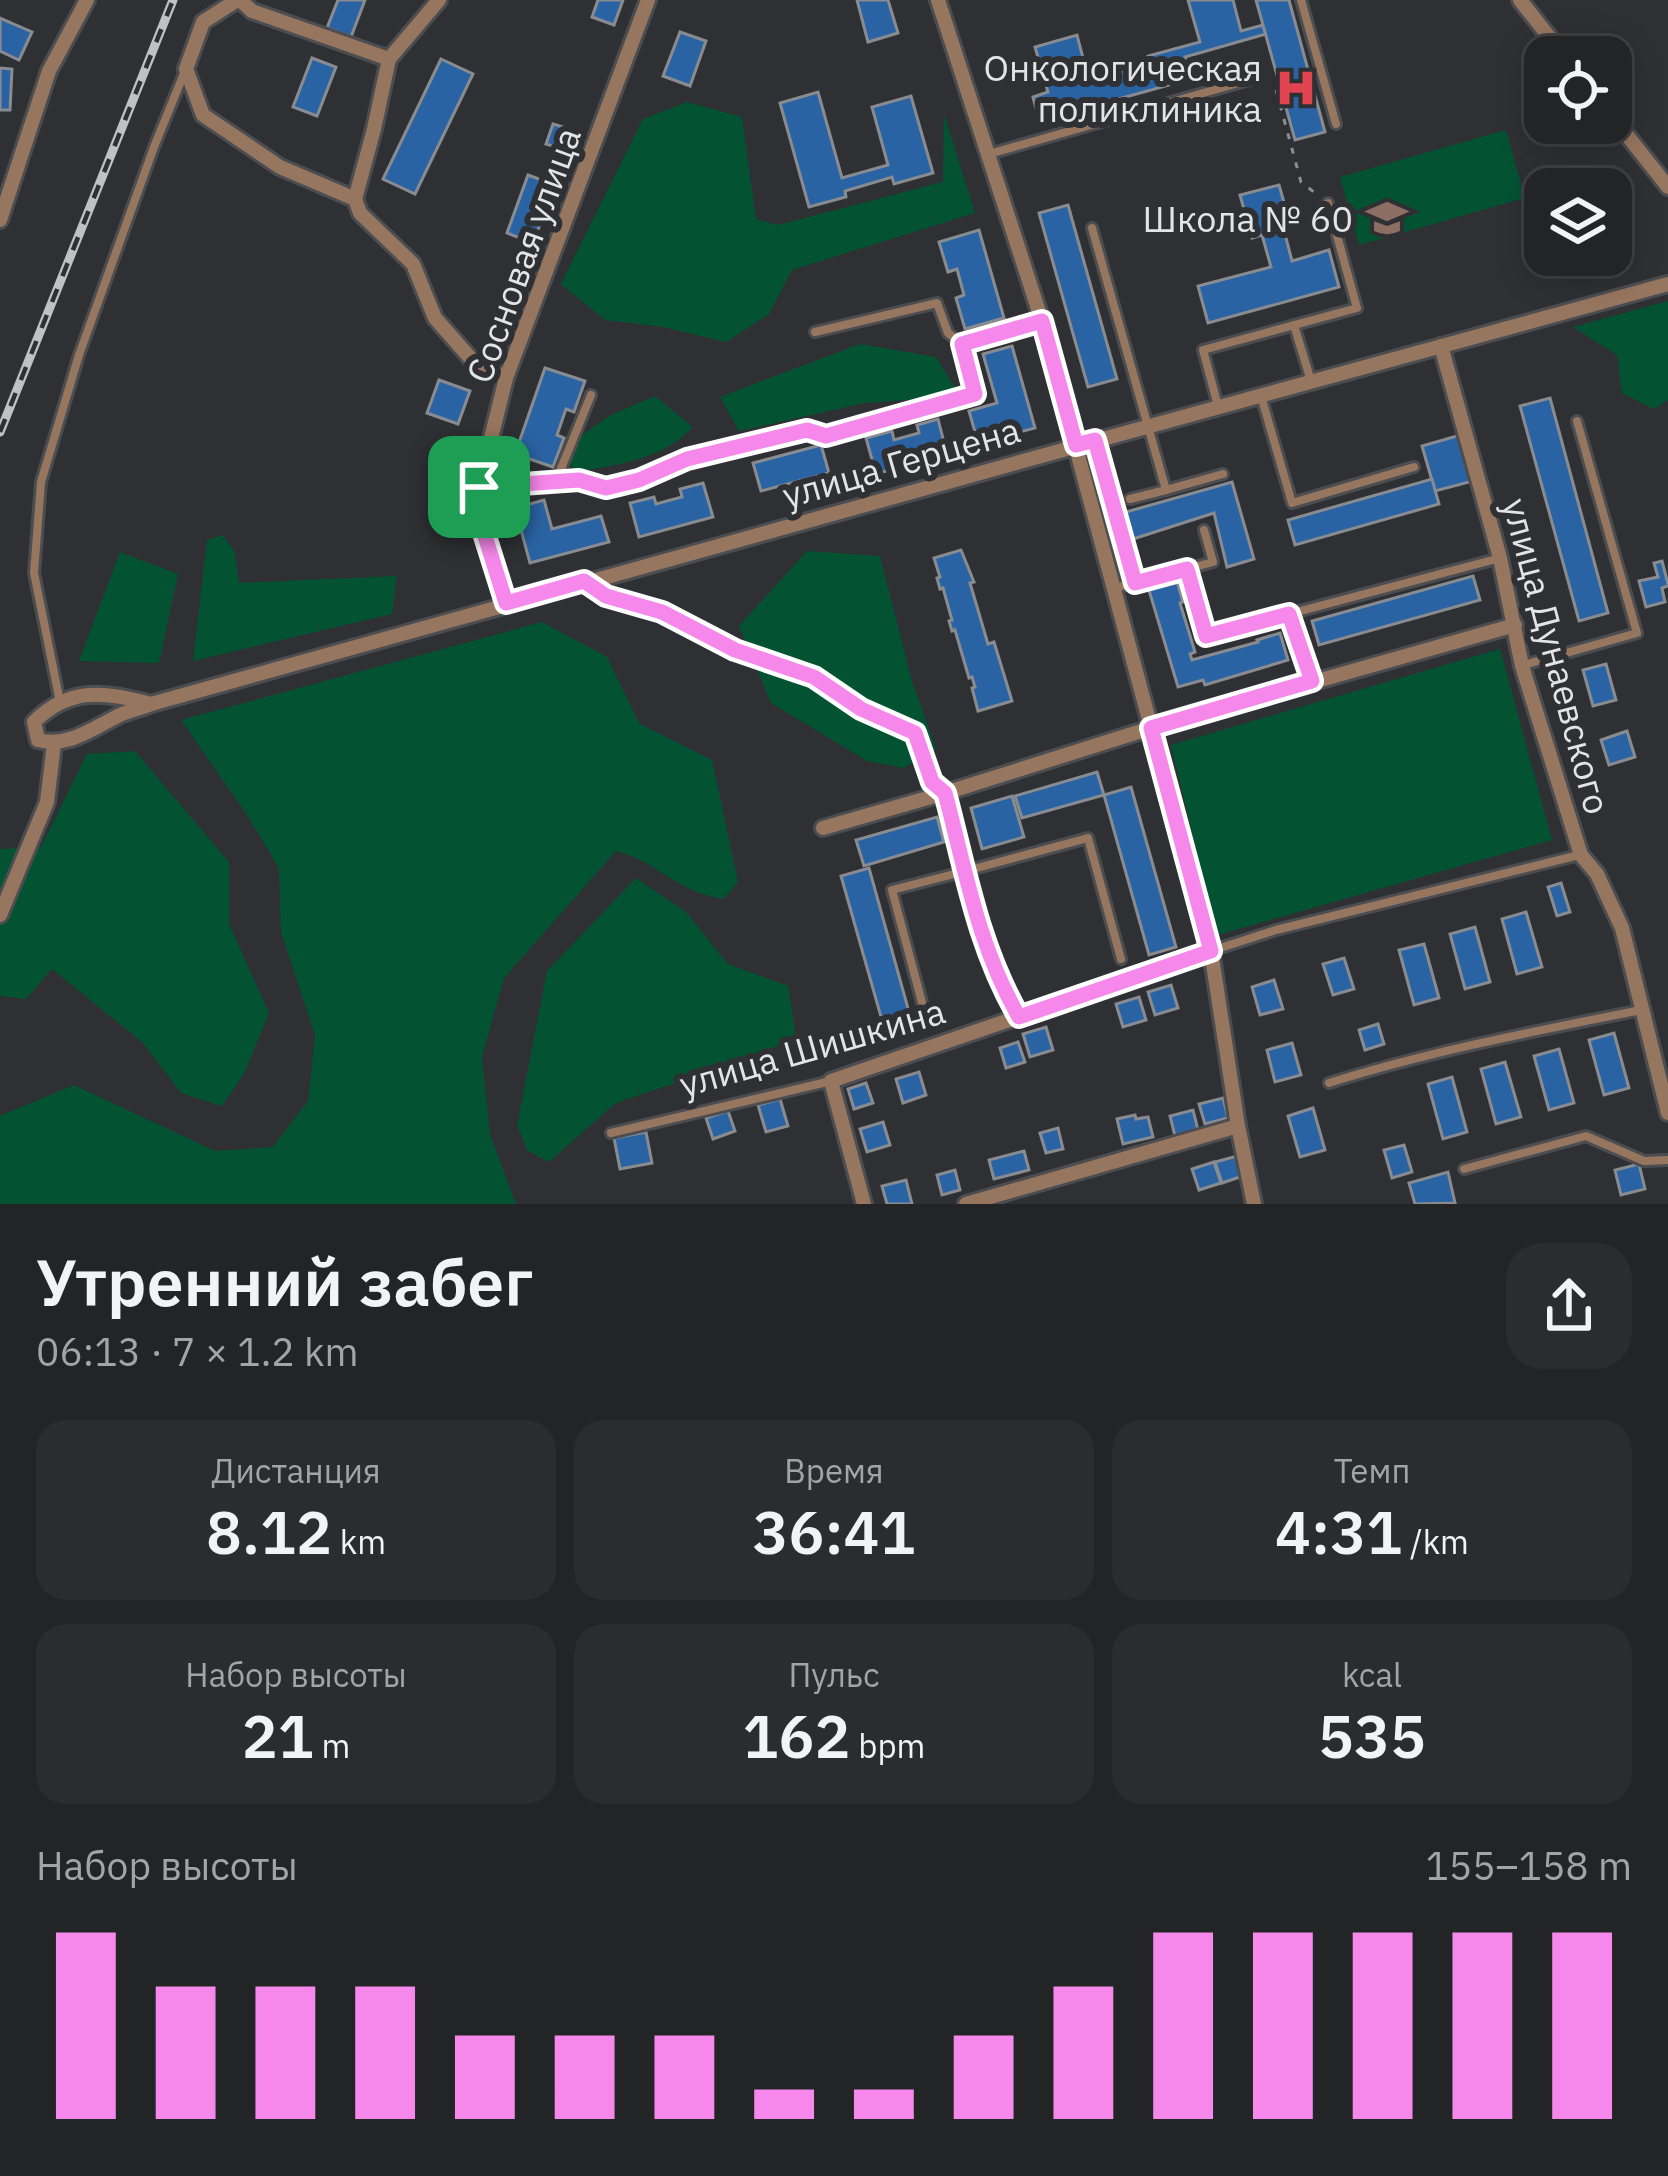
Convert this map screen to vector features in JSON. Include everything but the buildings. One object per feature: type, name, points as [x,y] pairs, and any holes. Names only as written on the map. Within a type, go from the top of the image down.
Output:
[{"type":"street","points":[[0,220],[49,71],[87,0]]},
{"type":"street","points":[[355,199],[280,167],[203,115],[186,69],[203,22],[238,0],[252,11],[389,59]]},
{"type":"street","points":[[439,0],[389,59],[355,199],[360,213],[413,264],[435,317],[472,359],[506,378]]},
{"type":"street","name":"Сосновая улица","points":[[506,603],[478,514],[479,487],[506,378],[648,0]]},
{"type":"street","points":[[938,0],[1042,321],[1211,951],[1254,1204]]},
{"type":"street","points":[[1520,0],[1548,36]]},
{"type":"street","points":[[1632,142],[1668,187]]},
{"type":"street","name":"улица Герцена","points":[[54,744],[151,704],[1668,284]]},
{"type":"street","name":"улица Дунаевского","points":[[1441,346],[1500,558],[1522,666],[1580,855],[1597,874],[1622,928],[1668,1112]]},
{"type":"street","points":[[823,828],[1151,728],[1515,625]]},
{"type":"street","points":[[0,915],[47,802],[54,744],[38,740],[34,722],[52,705],[74,696],[115,694],[151,704]]},
{"type":"street","name":"улица Шишкина","points":[[830,1081],[1211,951]]},
{"type":"street","points":[[830,1081],[864,1204]]},
{"type":"street","points":[[966,1204],[1238,1126]]},
{"type":"lane","points":[[1301,0],[1336,124]]},
{"type":"lane","points":[[60,702],[34,573],[41,482],[79,355],[186,69]]},
{"type":"lane","points":[[987,154],[1249,80]]},
{"type":"lane","points":[[1218,406],[1203,350],[1357,308],[1328,203]]},
{"type":"lane","points":[[1092,228],[1166,490]]},
{"type":"lane","points":[[479,487],[579,480],[606,488],[687,459],[807,430],[826,436],[975,394],[962,344],[948,333],[937,304],[815,332]]},
{"type":"lane","points":[[962,344],[1042,321]]},
{"type":"lane","points":[[1294,325],[1311,381]]},
{"type":"lane","points":[[1260,394],[1292,503],[1414,467]]},
{"type":"lane","points":[[556,482],[591,395]]},
{"type":"lane","points":[[1522,666],[1637,633],[1577,421]]},
{"type":"lane","points":[[1130,500],[1223,474]]},
{"type":"lane","points":[[1115,588],[1213,562],[1204,530]]},
{"type":"lane","points":[[1187,569],[1206,636],[1500,558]]},
{"type":"lane","points":[[1289,614],[1312,681]]},
{"type":"lane","points":[[945,793],[978,927],[1019,1017]]},
{"type":"lane","points":[[928,1025],[892,890],[1088,838],[1121,959]]},
{"type":"lane","name":"улица Шишкина","points":[[1211,951],[1276,930],[1580,855]]},
{"type":"lane","points":[[1329,1084],[1469,1045],[1642,1010]]},
{"type":"lane","name":"улица Шишкина","points":[[611,1133],[830,1081]]},
{"type":"lane","points":[[1464,1169],[1586,1136],[1644,1161],[1668,1160]]},
{"type":"path","points":[[1276,90],[1301,182],[1328,203]]},
{"type":"path","points":[[1095,440],[1135,583]]},
{"type":"path","points":[[584,581],[606,596],[662,612],[735,650],[814,677],[861,709],[915,733],[932,782],[945,793]]},
{"type":"green space","points":[[687,102],[742,117],[756,219],[778,225],[943,182],[944,114],[975,213],[792,270],[769,314],[726,342],[605,320],[561,284],[643,119]]},
{"type":"green space","points":[[1506,130],[1524,198],[1359,245],[1340,177]]},
{"type":"green space","points":[[1668,301],[1668,400],[1654,409],[1622,393],[1617,355],[1573,327]]},
{"type":"green space","points":[[860,344],[936,357],[960,396],[865,403],[739,431],[720,397]]},
{"type":"green space","points":[[655,396],[693,427],[653,454],[574,472],[563,448],[611,415]]},
{"type":"green space","points":[[223,535],[235,552],[239,583],[397,576],[392,614],[193,661],[207,540]]},
{"type":"green space","points":[[807,551],[880,556],[912,681],[936,749],[904,768],[867,761],[771,703],[739,626]]},
{"type":"green space","points":[[120,552],[178,574],[159,663],[79,661]]},
{"type":"green space","points":[[542,622],[607,657],[639,723],[712,760],[738,882],[724,899],[708,896],[616,851],[504,978],[482,1057],[490,1135],[516,1204],[0,1204],[0,1116],[74,1085],[215,1151],[273,1147],[308,1101],[315,1035],[281,932],[279,868],[181,720]]},
{"type":"green space","points":[[1500,649],[1552,840],[1217,935],[1171,745]]},
{"type":"green space","points":[[135,751],[229,862],[229,924],[269,1013],[244,1074],[222,1106],[181,1093],[142,1042],[52,969],[26,999],[0,996],[0,849],[41,847],[87,754]]},
{"type":"green space","points":[[636,878],[685,911],[728,964],[788,986],[796,1037],[756,1056],[616,1103],[549,1162],[528,1151],[517,1126],[547,971]]},
{"type":"railway","points":[[0,432],[173,0]]},
{"type":"place","name":"Онкологическая поликлиника","points":[[1296,88]]},
{"type":"place","name":"Школа № 60","points":[[1387,218]]},
{"type":"route","points":[[1042,321],[1076,445],[1095,440],[1135,583],[1187,569],[1206,636],[1289,614],[1312,681],[1151,728],[1211,951],[1019,1017],[978,927],[945,793],[932,782],[915,733],[861,709],[814,677],[735,650],[662,612],[606,596],[584,581],[506,603],[478,514],[479,487],[579,480],[606,488],[687,459],[807,430],[826,436],[975,394],[962,344],[1042,321]]}]
